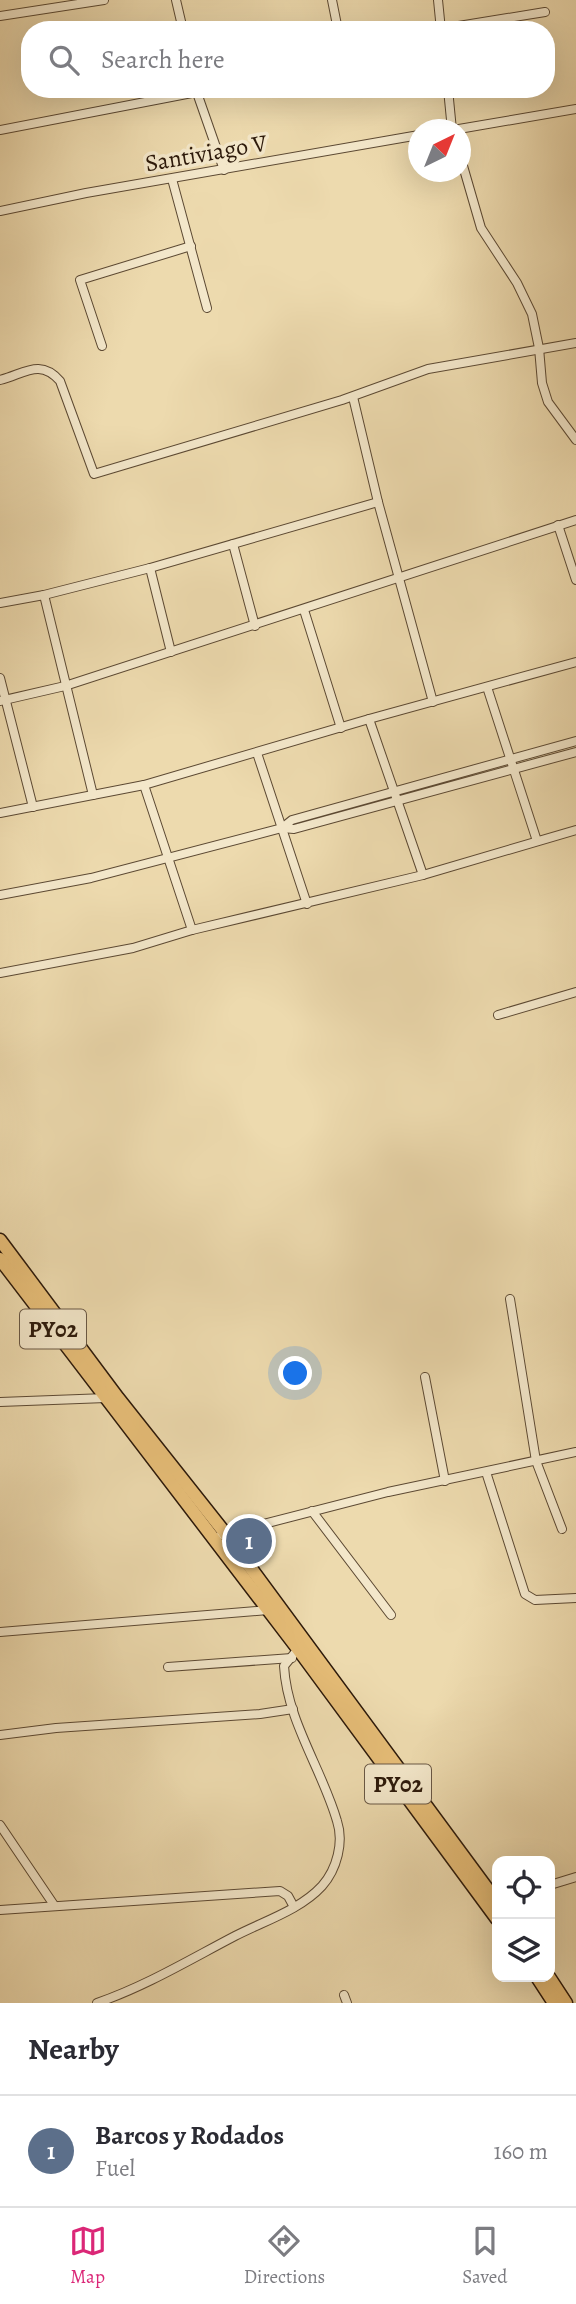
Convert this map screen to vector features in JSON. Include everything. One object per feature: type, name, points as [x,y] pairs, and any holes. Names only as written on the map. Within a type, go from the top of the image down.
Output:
[{"type":"highway","name":"PY02","points":[[0,1240],[219,1536],[492,1894]]},
{"type":"highway","name":"PY02","points":[[0,1259],[106,1398],[219,1536],[295,1654],[492,1912]]},
{"type":"highway","points":[[540,1982],[554,2003]]},
{"type":"highway","points":[[552,1982],[566,2003]]},
{"type":"street","points":[[0,16],[104,0]]},
{"type":"street","points":[[176,0],[181,21]]},
{"type":"street","points":[[332,0],[336,21]]},
{"type":"street","points":[[438,0],[439,21]]},
{"type":"street","points":[[489,21],[545,12]]},
{"type":"street","points":[[0,130],[162,98]]},
{"type":"street","points":[[199,98],[223,170]]},
{"type":"street","points":[[449,98],[452,119]]},
{"type":"street","points":[[471,127],[576,109]]},
{"type":"street","name":"Santiviago V","points":[[0,211],[86,193],[408,137]]},
{"type":"street","points":[[172,179],[207,308]]},
{"type":"street","points":[[467,182],[481,228],[532,314],[542,383],[548,402],[575,438]]},
{"type":"street","points":[[102,346],[80,280],[191,246]]},
{"type":"street","points":[[0,380],[39,368],[52,371],[60,381],[94,474],[353,397],[428,369],[576,343]]},
{"type":"street","points":[[353,397],[378,502],[433,702]]},
{"type":"street","points":[[0,603],[44,595],[150,568],[378,502]]},
{"type":"street","points":[[3,700],[65,686],[576,520]]},
{"type":"street","points":[[558,525],[576,580]]},
{"type":"street","points":[[233,544],[255,626]]},
{"type":"street","points":[[150,568],[171,652]]},
{"type":"street","points":[[44,595],[93,795]]},
{"type":"street","points":[[304,610],[341,728]]},
{"type":"street","points":[[0,813],[144,785],[576,662]]},
{"type":"street","points":[[0,678],[3,700],[33,807]]},
{"type":"street","points":[[487,687],[537,841]]},
{"type":"street","points":[[369,719],[423,875]]},
{"type":"street","points":[[282,828],[292,820],[576,741]]},
{"type":"street","points":[[0,895],[90,878],[282,828],[293,829],[576,752]]},
{"type":"street","points":[[257,753],[307,904]]},
{"type":"street","points":[[144,785],[192,930]]},
{"type":"street","points":[[0,973],[133,947],[192,930],[307,904],[423,875],[576,830]]},
{"type":"street","points":[[498,1015],[576,992]]},
{"type":"street","points":[[510,1299],[536,1461],[562,1529]]},
{"type":"street","points":[[425,1377],[445,1481]]},
{"type":"street","points":[[0,1402],[106,1398]]},
{"type":"street","points":[[219,1536],[388,1492],[576,1452]]},
{"type":"street","points":[[486,1472],[526,1594],[535,1600],[576,1598]]},
{"type":"street","points":[[312,1511],[391,1615]]},
{"type":"street","points":[[0,1632],[268,1610]]},
{"type":"street","points":[[168,1667],[295,1654]]},
{"type":"street","points":[[97,2003],[119,1999],[295,1907],[314,1894],[329,1876],[339,1849],[338,1822],[293,1709],[285,1680],[284,1666],[295,1654]]},
{"type":"street","points":[[0,1735],[293,1709]]},
{"type":"street","points":[[0,1825],[54,1905]]},
{"type":"street","points":[[555,1883],[576,1877]]},
{"type":"street","points":[[0,1910],[280,1891],[288,1896],[295,1907]]},
{"type":"place","name":"Barcos y Rodados","points":[[249,1541]]}]
